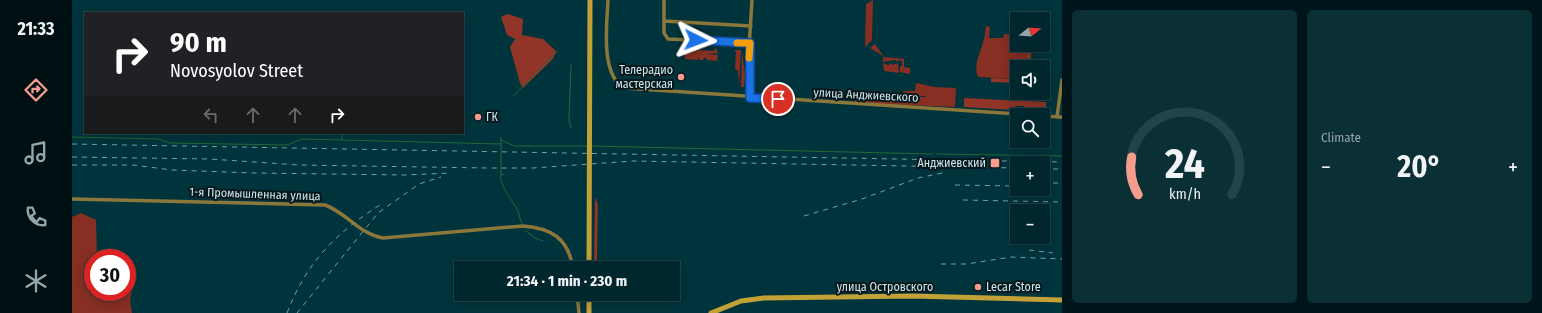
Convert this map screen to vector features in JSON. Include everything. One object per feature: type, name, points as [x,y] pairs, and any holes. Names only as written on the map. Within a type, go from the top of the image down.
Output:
[{"type":"street","points":[[589,261],[590,0]]},
{"type":"street","name":"улица Анджиевского","points":[[608,0],[608,56],[611,73],[619,86],[631,90],[1010,114]]},
{"type":"street","points":[[664,0],[664,33],[668,39],[750,43]]},
{"type":"street","points":[[750,98],[752,0]]},
{"type":"street","points":[[664,21],[751,26]]},
{"type":"street","points":[[1057,116],[1062,80]]},
{"type":"street","points":[[1050,116],[1062,117]]},
{"type":"street","name":"1-я Промышленная улица","points":[[72,199],[325,205],[335,209],[365,232],[384,238],[523,226],[540,227],[556,236],[564,243],[571,256],[572,261]]},
{"type":"street","name":"улица Островского","points":[[711,313],[741,301],[764,298],[913,296],[1062,300]]},
{"type":"street","points":[[577,301],[579,313]]},
{"type":"street","points":[[589,301],[589,313]]},
{"type":"shaded area","points":[[873,0],[872,40],[865,47],[866,4]]},
{"type":"shaded area","points":[[508,14],[523,19],[522,35],[543,39],[556,51],[553,59],[523,88],[520,83],[510,47],[515,39],[507,35],[501,17]]},
{"type":"shaded area","points":[[986,26],[990,27],[989,38],[1003,38],[1004,34],[1010,34],[1010,52],[1026,52],[1026,60],[1010,60],[1010,79],[978,77],[976,68]]},
{"type":"shaded area","points":[[875,44],[884,57],[904,59],[904,67],[910,68],[910,74],[900,72],[902,61],[898,60],[898,62],[895,60],[883,62],[883,56],[870,48]]},
{"type":"shaded area","points":[[687,47],[689,49],[713,51],[716,48],[718,53],[707,54],[718,55],[717,61],[707,60],[705,57],[703,60],[699,60],[699,57],[697,60],[685,59],[685,53],[694,53],[684,51]]},
{"type":"shaded area","points":[[734,50],[741,50],[739,86],[738,71],[735,69],[736,52]]},
{"type":"shaded area","points":[[742,51],[745,74],[744,87],[741,87]]},
{"type":"shaded area","points":[[1026,52],[1031,52],[1031,60],[1026,60]]},
{"type":"shaded area","points":[[883,63],[888,65],[892,63],[892,65],[898,63],[899,73],[884,71]]},
{"type":"shaded area","points":[[991,78],[1010,79],[1010,83],[991,82]]},
{"type":"shaded area","points":[[916,83],[935,87],[956,88],[955,107],[855,102],[855,94],[925,97],[903,95],[903,91],[915,91]]},
{"type":"shaded area","points":[[964,98],[1046,102],[1046,108],[1024,108],[1024,106],[1016,106],[1014,108],[1010,108],[1010,110],[964,107]]},
{"type":"shaded area","points":[[595,197],[598,205],[597,260],[594,260]]},
{"type":"shaded area","points":[[81,213],[96,220],[97,249],[84,249],[84,301],[130,301],[132,313],[72,313],[72,217]]},
{"type":"waterway","points":[[513,96],[558,51]]},
{"type":"waterway","points":[[571,65],[569,120],[571,128]]},
{"type":"waterway","points":[[341,140],[344,134]]},
{"type":"waterway","points":[[72,137],[158,139],[170,143],[287,145],[302,139],[501,144]]},
{"type":"waterway","points":[[501,138],[501,174],[504,175]]},
{"type":"waterway","points":[[501,140],[514,146],[588,146]]},
{"type":"waterway","points":[[591,146],[933,154]]},
{"type":"waterway","points":[[937,154],[1062,156]]},
{"type":"waterway","points":[[501,174],[502,183],[518,211],[522,223]]},
{"type":"waterway","points":[[526,231],[535,238],[543,241]]},
{"type":"railway","points":[[72,144],[1062,162]]},
{"type":"railway","points":[[72,157],[210,159],[299,165],[488,168],[533,168],[633,161],[1010,168]]},
{"type":"railway","points":[[72,165],[133,165],[172,170],[254,173],[405,175],[451,173]]},
{"type":"railway","points":[[1050,169],[1062,169]]},
{"type":"railway","points":[[804,216],[862,199],[918,178],[947,172]]},
{"type":"railway","points":[[297,313],[378,213],[419,184],[441,177]]},
{"type":"railway","points":[[1050,183],[1062,183]]},
{"type":"railway","points":[[955,185],[1010,186]]},
{"type":"railway","points":[[963,200],[1062,202]]},
{"type":"railway","points":[[287,313],[304,278],[325,249],[351,225],[383,203]]},
{"type":"railway","points":[[1029,250],[1053,253]]},
{"type":"railway","points":[[941,264],[967,264],[1011,257],[1062,259]]},
{"type":"slow traffic","points":[[737,43],[750,43],[749,58]]},
{"type":"place","name":"Телерадио мастерская","points":[[681,77]]},
{"type":"place","name":"ГК","points":[[478,117]]},
{"type":"place","name":"Анджиевский","points":[[995,163]]},
{"type":"place","name":"Lecar Store","points":[[978,287]]},
{"type":"route","points":[[696,40],[750,43],[750,98],[778,99]]}]
